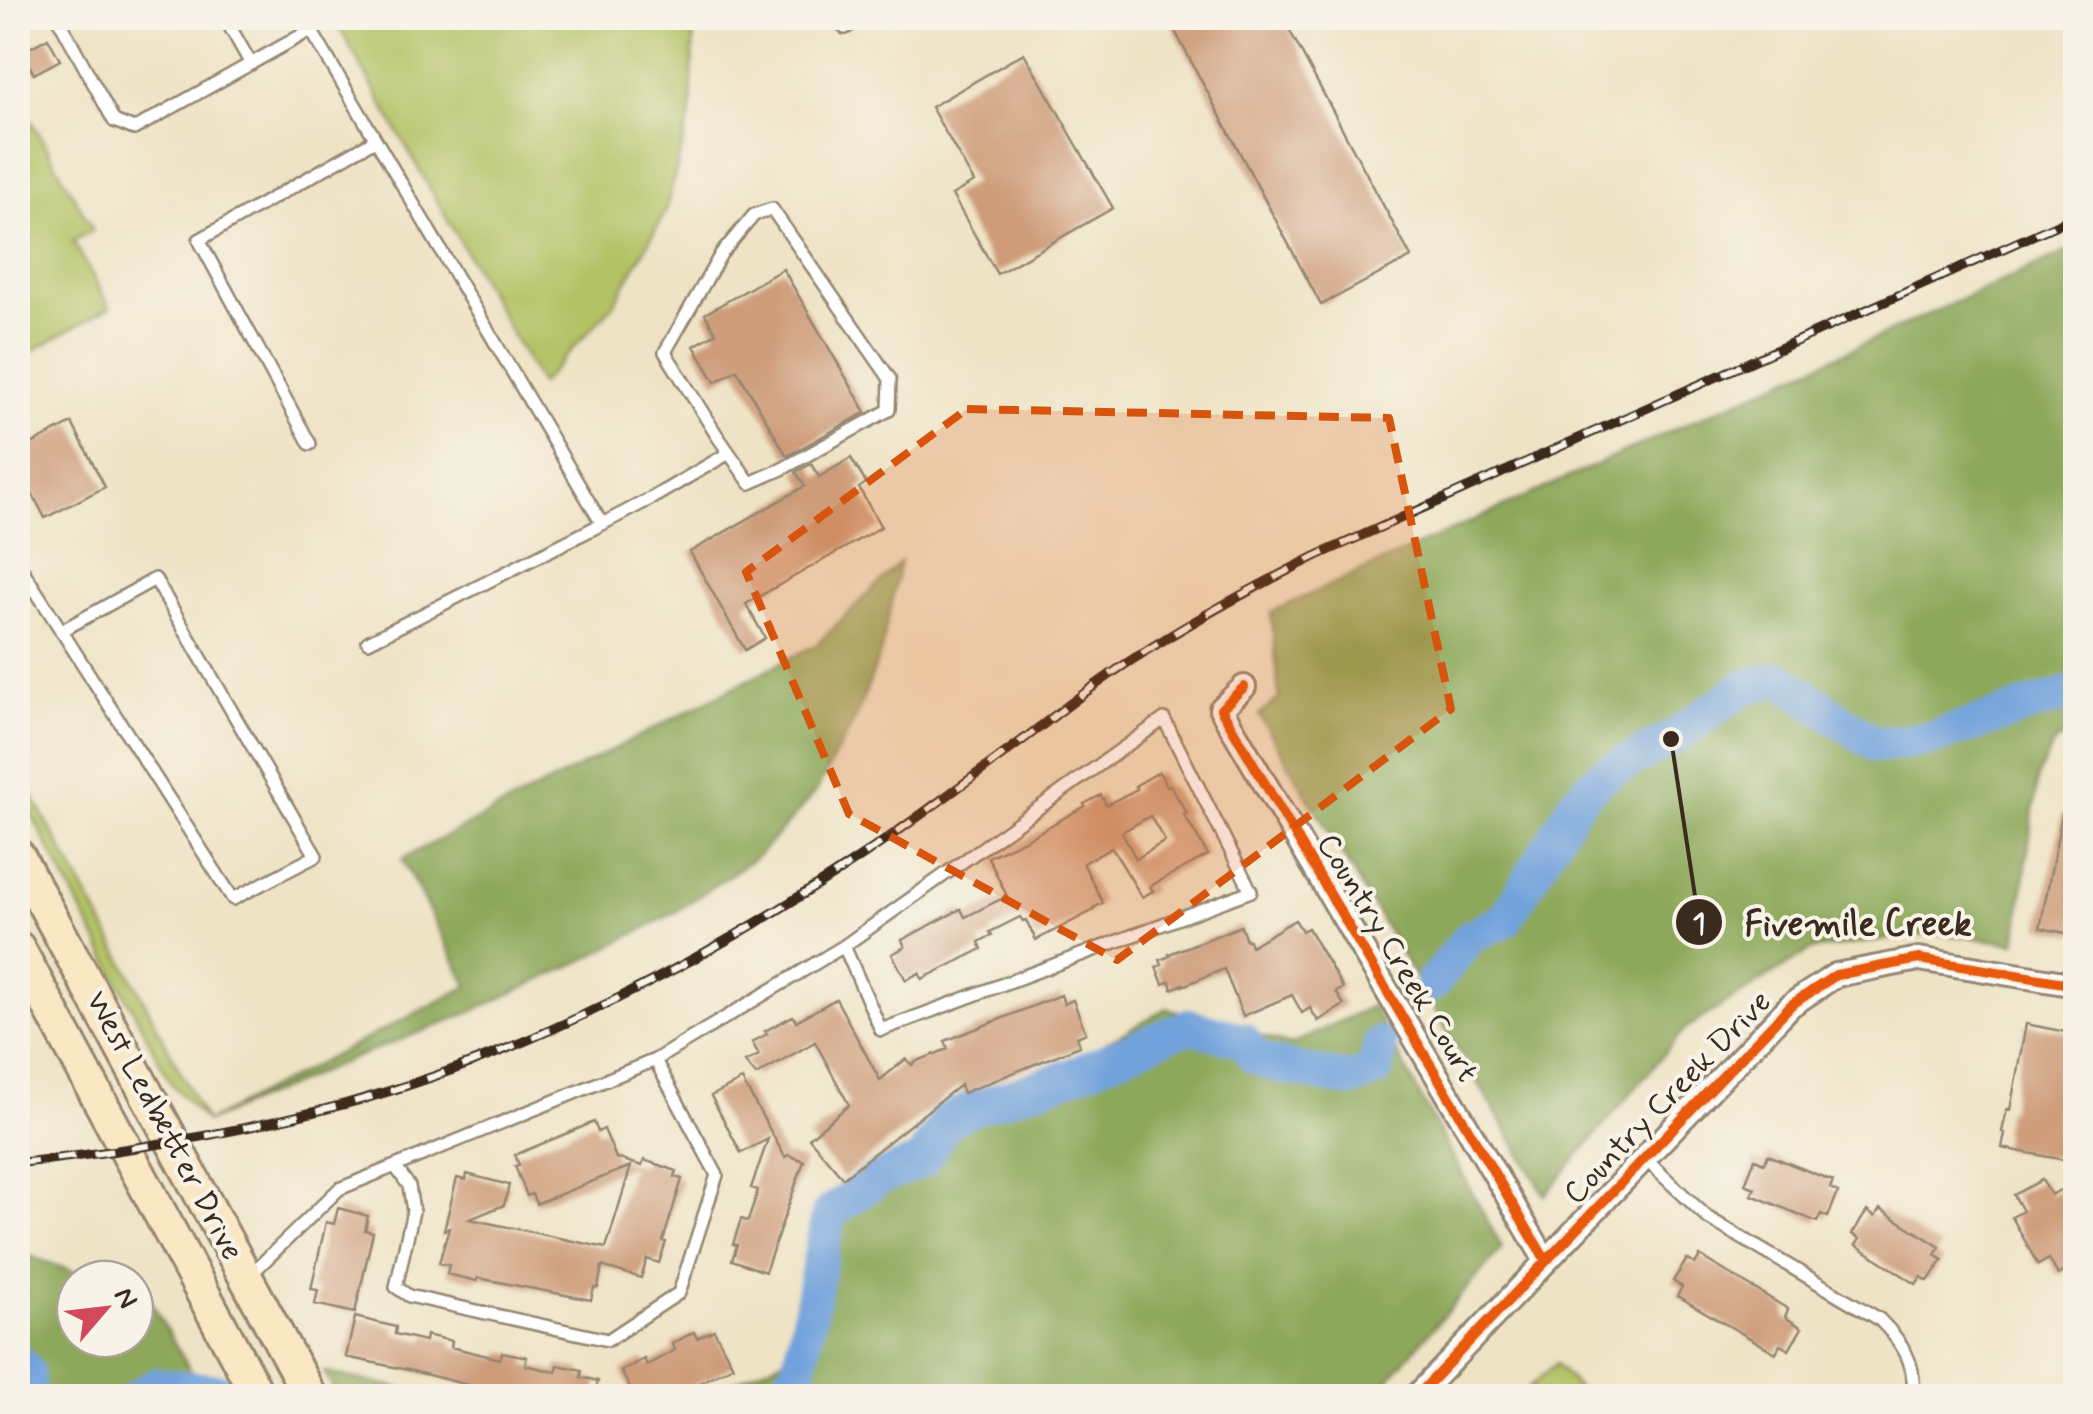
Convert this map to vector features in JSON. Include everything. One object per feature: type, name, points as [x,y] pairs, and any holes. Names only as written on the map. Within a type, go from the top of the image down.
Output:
[{"type":"main road","name":"West Ledbetter Drive","points":[[18,856],[310,1396]]},
{"type":"main road","name":"West Ledbetter Drive","points":[[18,948],[258,1396]]},
{"type":"main road","points":[[206,1300],[246,1278]]},
{"type":"street","name":"Country Creek Court","points":[[1244,687],[1221,709],[1546,1261]]},
{"type":"street","name":"Country Creek Drive","points":[[1417,1396],[1791,1005],[1836,975],[1919,959],[2076,985]]},
{"type":"lane","points":[[58,18],[114,121],[134,129],[311,30]]},
{"type":"lane","points":[[225,18],[251,64]]},
{"type":"lane","points":[[304,18],[602,524]]},
{"type":"lane","points":[[833,18],[845,28],[862,18]]},
{"type":"lane","points":[[310,444],[199,240],[375,140]]},
{"type":"lane","points":[[772,210],[890,378],[889,410],[750,483],[729,453],[665,352],[721,254],[754,215],[772,210]]},
{"type":"lane","points":[[368,642],[602,524],[729,453]]},
{"type":"lane","points":[[18,563],[60,631],[233,899],[316,856],[155,579],[60,631]]},
{"type":"lane","points":[[246,1278],[339,1189],[655,1060],[844,946],[1164,719],[1251,891],[881,1030],[844,946]]},
{"type":"lane","points":[[394,1166],[409,1186],[413,1212],[396,1287],[409,1296],[608,1340],[678,1293],[717,1175],[655,1060]]},
{"type":"lane","points":[[1644,1158],[1708,1218],[1879,1319],[1900,1340],[1915,1374],[1914,1396]]},
{"type":"highlighted area","points":[[967,409],[1389,418],[1451,709],[1117,960],[849,814],[746,572]]},
{"type":"green space","points":[[334,18],[694,18],[691,112],[665,213],[614,304],[540,384]]},
{"type":"green space","points":[[18,97],[93,230],[73,241],[110,307],[18,359]]},
{"type":"green space","points":[[2075,248],[2075,732],[2054,743],[2038,775],[2016,943],[1933,933],[1811,950],[1685,1029],[1545,1195],[1259,715],[1279,698],[1271,612]]},
{"type":"green space","points":[[900,562],[881,651],[856,718],[815,793],[761,853],[674,913],[582,961],[469,1013],[206,1122],[468,986],[402,859],[817,644]]},
{"type":"green space","points":[[18,769],[206,1122],[171,1083],[18,788]]},
{"type":"green space","points":[[1372,1006],[1502,1248],[1374,1396],[705,1396],[786,1358],[822,1206],[1167,1008],[1291,1045]]},
{"type":"green space","points":[[18,1252],[55,1265],[55,1359],[155,1359],[155,1309],[205,1396],[18,1396]]},
{"type":"green space","points":[[1556,1364],[1585,1396],[1520,1396]]},
{"type":"green space","points":[[324,1372],[434,1396],[337,1396]]},
{"type":"building","points":[[1168,18],[1283,18],[1411,257],[1321,305]]},
{"type":"building","points":[[48,38],[60,60],[34,74],[22,52]]},
{"type":"building","points":[[1024,53],[1113,208],[997,274],[952,195],[974,182],[931,107]]},
{"type":"building","points":[[783,269],[866,412],[787,456],[737,370],[715,382],[694,346],[716,333],[705,314]]},
{"type":"building","points":[[72,423],[105,487],[45,518],[18,465],[18,451]]},
{"type":"building","points":[[851,458],[866,483],[859,488],[881,527],[746,604],[765,638],[745,650],[690,552],[805,486],[796,472],[811,464],[819,477]]},
{"type":"building","points":[[1159,772],[1187,813],[1184,815],[1208,855],[1150,886],[1153,891],[1142,897],[1112,848],[1083,863],[1103,903],[1094,910],[1036,940],[1026,920],[1020,917],[990,932],[992,935],[979,942],[982,949],[922,979],[919,973],[906,980],[892,954],[905,947],[902,940],[961,909],[965,917],[1007,896],[988,857],[1101,795],[1106,805],[1137,789],[1135,786]],"holes":[[[1150,816],[1165,841],[1136,859],[1122,832]]]},
{"type":"building","points":[[2062,814],[2076,817],[2076,935],[2040,928]]},
{"type":"building","points":[[1295,920],[1302,931],[1308,928],[1343,988],[1336,992],[1344,1005],[1318,1021],[1310,1008],[1302,1013],[1292,995],[1243,1016],[1224,969],[1172,989],[1170,981],[1163,984],[1156,967],[1169,954],[1241,926],[1251,946]]},
{"type":"building","points":[[1061,995],[1064,1004],[1073,1000],[1086,1033],[1077,1037],[1080,1046],[963,1093],[960,1085],[843,1178],[809,1138],[849,1105],[815,1042],[756,1075],[745,1062],[759,1055],[752,1042],[767,1034],[765,1031],[793,1016],[796,1021],[836,999],[880,1080],[906,1059],[912,1065],[948,1049],[945,1041]]},
{"type":"building","points":[[2026,1024],[2076,1034],[2076,1106],[2072,1122],[2076,1122],[2065,1160],[2002,1148],[2002,1132],[2007,1109],[2010,1110]]},
{"type":"building","points":[[742,1080],[785,1157],[804,1161],[765,1272],[732,1260],[741,1219],[748,1221],[758,1190],[751,1188],[768,1139],[741,1153],[711,1096]]},
{"type":"building","points":[[594,1122],[598,1132],[604,1129],[616,1158],[642,1166],[644,1160],[677,1171],[675,1177],[682,1179],[659,1263],[647,1259],[641,1278],[602,1266],[591,1300],[447,1274],[449,1265],[439,1263],[449,1228],[444,1230],[457,1178],[466,1180],[467,1174],[509,1185],[504,1205],[470,1219],[606,1248],[631,1166],[536,1204],[532,1194],[527,1196],[515,1166],[519,1165],[515,1155]]},
{"type":"building","points":[[1768,1155],[1833,1181],[1830,1188],[1838,1192],[1828,1217],[1821,1214],[1817,1222],[1752,1195],[1755,1188],[1745,1184],[1755,1159],[1764,1163]]},
{"type":"building","points":[[2042,1180],[2051,1195],[2062,1189],[2076,1214],[2076,1265],[2058,1275],[2049,1259],[2038,1265],[2012,1217],[2023,1211],[2014,1195]]},
{"type":"building","points":[[338,1208],[368,1216],[365,1230],[373,1232],[355,1313],[315,1304],[318,1290],[311,1289],[326,1222],[334,1224]]},
{"type":"building","points":[[1880,1209],[1940,1247],[1935,1255],[1943,1260],[1928,1281],[1921,1277],[1916,1284],[1856,1245],[1860,1239],[1852,1234],[1867,1211],[1875,1217]]},
{"type":"building","points":[[1700,1256],[1788,1309],[1785,1317],[1802,1328],[1789,1350],[1780,1345],[1776,1353],[1677,1296],[1682,1287],[1673,1281],[1687,1259],[1695,1264]]},
{"type":"building","points":[[355,1317],[396,1327],[395,1334],[425,1341],[426,1335],[452,1341],[451,1347],[500,1359],[502,1352],[527,1357],[525,1365],[556,1372],[558,1365],[582,1370],[581,1377],[598,1381],[594,1396],[509,1396],[346,1357]]},
{"type":"building","points":[[714,1330],[733,1366],[674,1396],[634,1396],[621,1371],[644,1359],[647,1365],[675,1350],[672,1344],[694,1332],[697,1338]]},
{"type":"waterway","points":[[1432,984],[1471,936],[1505,920],[1577,800],[1602,776],[1671,739],[1746,686],[1780,679],[1877,745],[1930,739],[2076,691]]},
{"type":"waterway","points":[[775,1396],[784,1391],[799,1368],[829,1213],[879,1178],[922,1161],[946,1121],[1070,1076],[1188,1026],[1243,1040],[1255,1057],[1275,1065],[1350,1080],[1376,1070],[1380,1044]]},
{"type":"waterway","points":[[18,1361],[26,1370],[30,1396]]},
{"type":"waterway","points":[[138,1396],[156,1385],[235,1393]]},
{"type":"railway","points":[[18,1163],[182,1140],[345,1104],[480,1059],[613,1001],[803,895],[925,812],[1109,675],[1248,592],[1316,556],[2076,216]]},
{"type":"cycle path","points":[[1244,687],[1221,709],[1546,1261]]},
{"type":"cycle path","points":[[1417,1396],[1791,1005],[1836,975],[1919,959],[2076,985]]},
{"type":"place","name":"Fivemile Creek","points":[[1671,739]]}]
